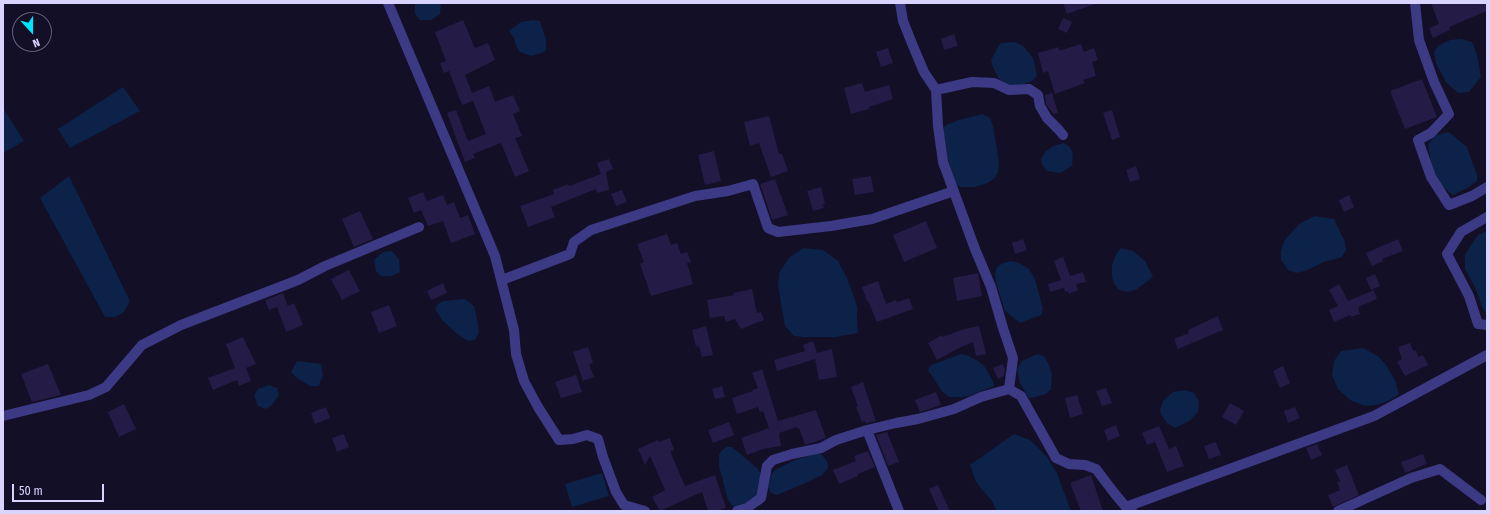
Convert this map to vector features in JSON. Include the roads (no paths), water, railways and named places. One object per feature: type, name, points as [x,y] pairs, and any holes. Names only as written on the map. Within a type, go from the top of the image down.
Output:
[{"type":"street","points":[[388,3],[495,256],[514,330],[516,354],[524,381],[538,407],[559,440],[573,439],[586,435],[598,439],[616,492],[624,505],[645,511]]},
{"type":"street","points":[[900,3],[903,21],[912,46],[924,72],[936,90],[938,126],[943,162],[975,249],[992,287],[1013,358],[1009,389]]},
{"type":"street","points":[[1415,3],[1419,40],[1434,82],[1449,114],[1431,133],[1418,140],[1431,176],[1449,205],[1472,196],[1487,187]]},
{"type":"street","points":[[936,90],[972,82],[994,83],[1010,90],[1030,89],[1038,95],[1040,106],[1047,118],[1063,136]]},
{"type":"street","points":[[502,280],[570,254],[574,242],[591,230],[695,196],[728,191],[752,184],[768,228],[778,232],[831,226],[872,219],[954,191]]},
{"type":"street","points":[[1487,217],[1461,232],[1447,254],[1469,296],[1478,324],[1487,325]]},
{"type":"street","points":[[3,416],[89,395],[106,387],[117,372],[142,345],[181,325],[298,280],[325,266],[419,227]]},
{"type":"street","points":[[737,511],[747,508],[761,498],[767,466],[773,460],[792,454],[821,448],[836,440],[867,430],[918,419],[954,409],[981,397],[1009,389],[1021,396],[1056,458],[1069,464],[1085,465],[1096,469],[1115,494],[1129,509],[1374,416],[1487,355]]},
{"type":"street","points":[[867,430],[899,511]]},
{"type":"street","points":[[1338,511],[1411,478],[1440,469],[1481,500]]},
{"type":"water","points":[[415,3],[441,3],[440,14],[431,20],[420,20],[415,14]]},
{"type":"water","points":[[533,20],[540,21],[546,39],[546,47],[545,51],[542,53],[531,56],[520,52],[509,31],[521,22]]},
{"type":"water","points":[[1461,39],[1472,42],[1477,55],[1481,77],[1469,92],[1458,93],[1446,82],[1436,63],[1434,52],[1438,46],[1450,40]]},
{"type":"water","points":[[1015,42],[1023,46],[1034,60],[1037,76],[1032,81],[1020,86],[1006,85],[999,79],[991,60],[1001,43]]},
{"type":"water","points":[[123,87],[140,111],[70,148],[58,129]]},
{"type":"water","points":[[3,108],[24,141],[3,153]]},
{"type":"water","points":[[982,114],[990,118],[993,126],[999,162],[998,172],[995,178],[988,183],[975,187],[960,187],[954,183],[951,173],[943,135],[943,128],[948,124],[959,120]]},
{"type":"water","points":[[1449,132],[1467,147],[1477,175],[1477,181],[1453,195],[1439,184],[1432,167],[1428,145],[1433,136]]},
{"type":"water","points":[[1064,143],[1070,147],[1073,154],[1072,166],[1060,173],[1047,171],[1042,165],[1041,159],[1045,152],[1053,146]]},
{"type":"water","points":[[69,176],[130,301],[124,312],[115,317],[105,317],[40,198]]},
{"type":"water","points":[[1315,216],[1334,219],[1345,242],[1346,250],[1342,257],[1324,262],[1305,271],[1296,273],[1288,270],[1281,260],[1281,251],[1284,241],[1299,224]]},
{"type":"water","points":[[1487,231],[1487,314],[1482,307],[1475,287],[1465,269],[1465,254],[1478,235]]},
{"type":"water","points":[[803,248],[823,250],[838,261],[847,278],[857,307],[858,333],[836,337],[804,337],[794,336],[785,326],[778,286],[779,273],[789,258]]},
{"type":"water","points":[[1121,248],[1133,251],[1145,261],[1153,277],[1137,289],[1128,292],[1119,290],[1114,284],[1112,276],[1112,265],[1116,254]]},
{"type":"water","points":[[392,251],[399,259],[400,272],[392,276],[381,276],[376,271],[374,260],[383,252]]},
{"type":"water","points":[[1011,261],[1019,263],[1029,269],[1035,279],[1043,309],[1041,315],[1020,323],[1005,311],[996,283],[995,273],[997,267],[1003,263]]},
{"type":"water","points":[[465,299],[474,306],[479,333],[475,340],[468,341],[456,333],[442,320],[435,309],[438,304],[443,301]]},
{"type":"water","points":[[1363,348],[1378,356],[1386,365],[1395,380],[1399,394],[1390,400],[1377,405],[1365,406],[1350,400],[1338,389],[1332,375],[1334,361],[1341,351]]},
{"type":"water","points":[[961,354],[967,355],[985,367],[993,381],[994,386],[969,396],[961,397],[949,397],[942,391],[928,370],[931,365]]},
{"type":"water","points":[[1037,354],[1044,356],[1048,363],[1052,374],[1051,389],[1046,394],[1031,398],[1028,397],[1020,383],[1017,369],[1022,361]]},
{"type":"water","points":[[297,361],[321,364],[323,375],[319,386],[310,386],[297,378],[291,372]]},
{"type":"water","points":[[269,385],[277,388],[279,395],[272,405],[266,409],[258,406],[254,395],[258,389]]},
{"type":"water","points":[[1185,390],[1194,393],[1199,401],[1198,412],[1189,421],[1175,428],[1167,423],[1160,410],[1163,401],[1173,392]]},
{"type":"water","points":[[1014,434],[1030,440],[1047,457],[1057,473],[1071,511],[997,511],[992,501],[976,482],[970,465]]},
{"type":"water","points":[[727,447],[732,447],[757,468],[761,474],[756,497],[734,508],[728,500],[719,466],[719,455],[722,450]]},
{"type":"water","points":[[817,453],[822,455],[827,461],[828,468],[822,475],[777,495],[771,493],[768,487],[771,475],[775,470],[795,460]]},
{"type":"water","points":[[602,473],[609,496],[572,507],[565,484]]}]
